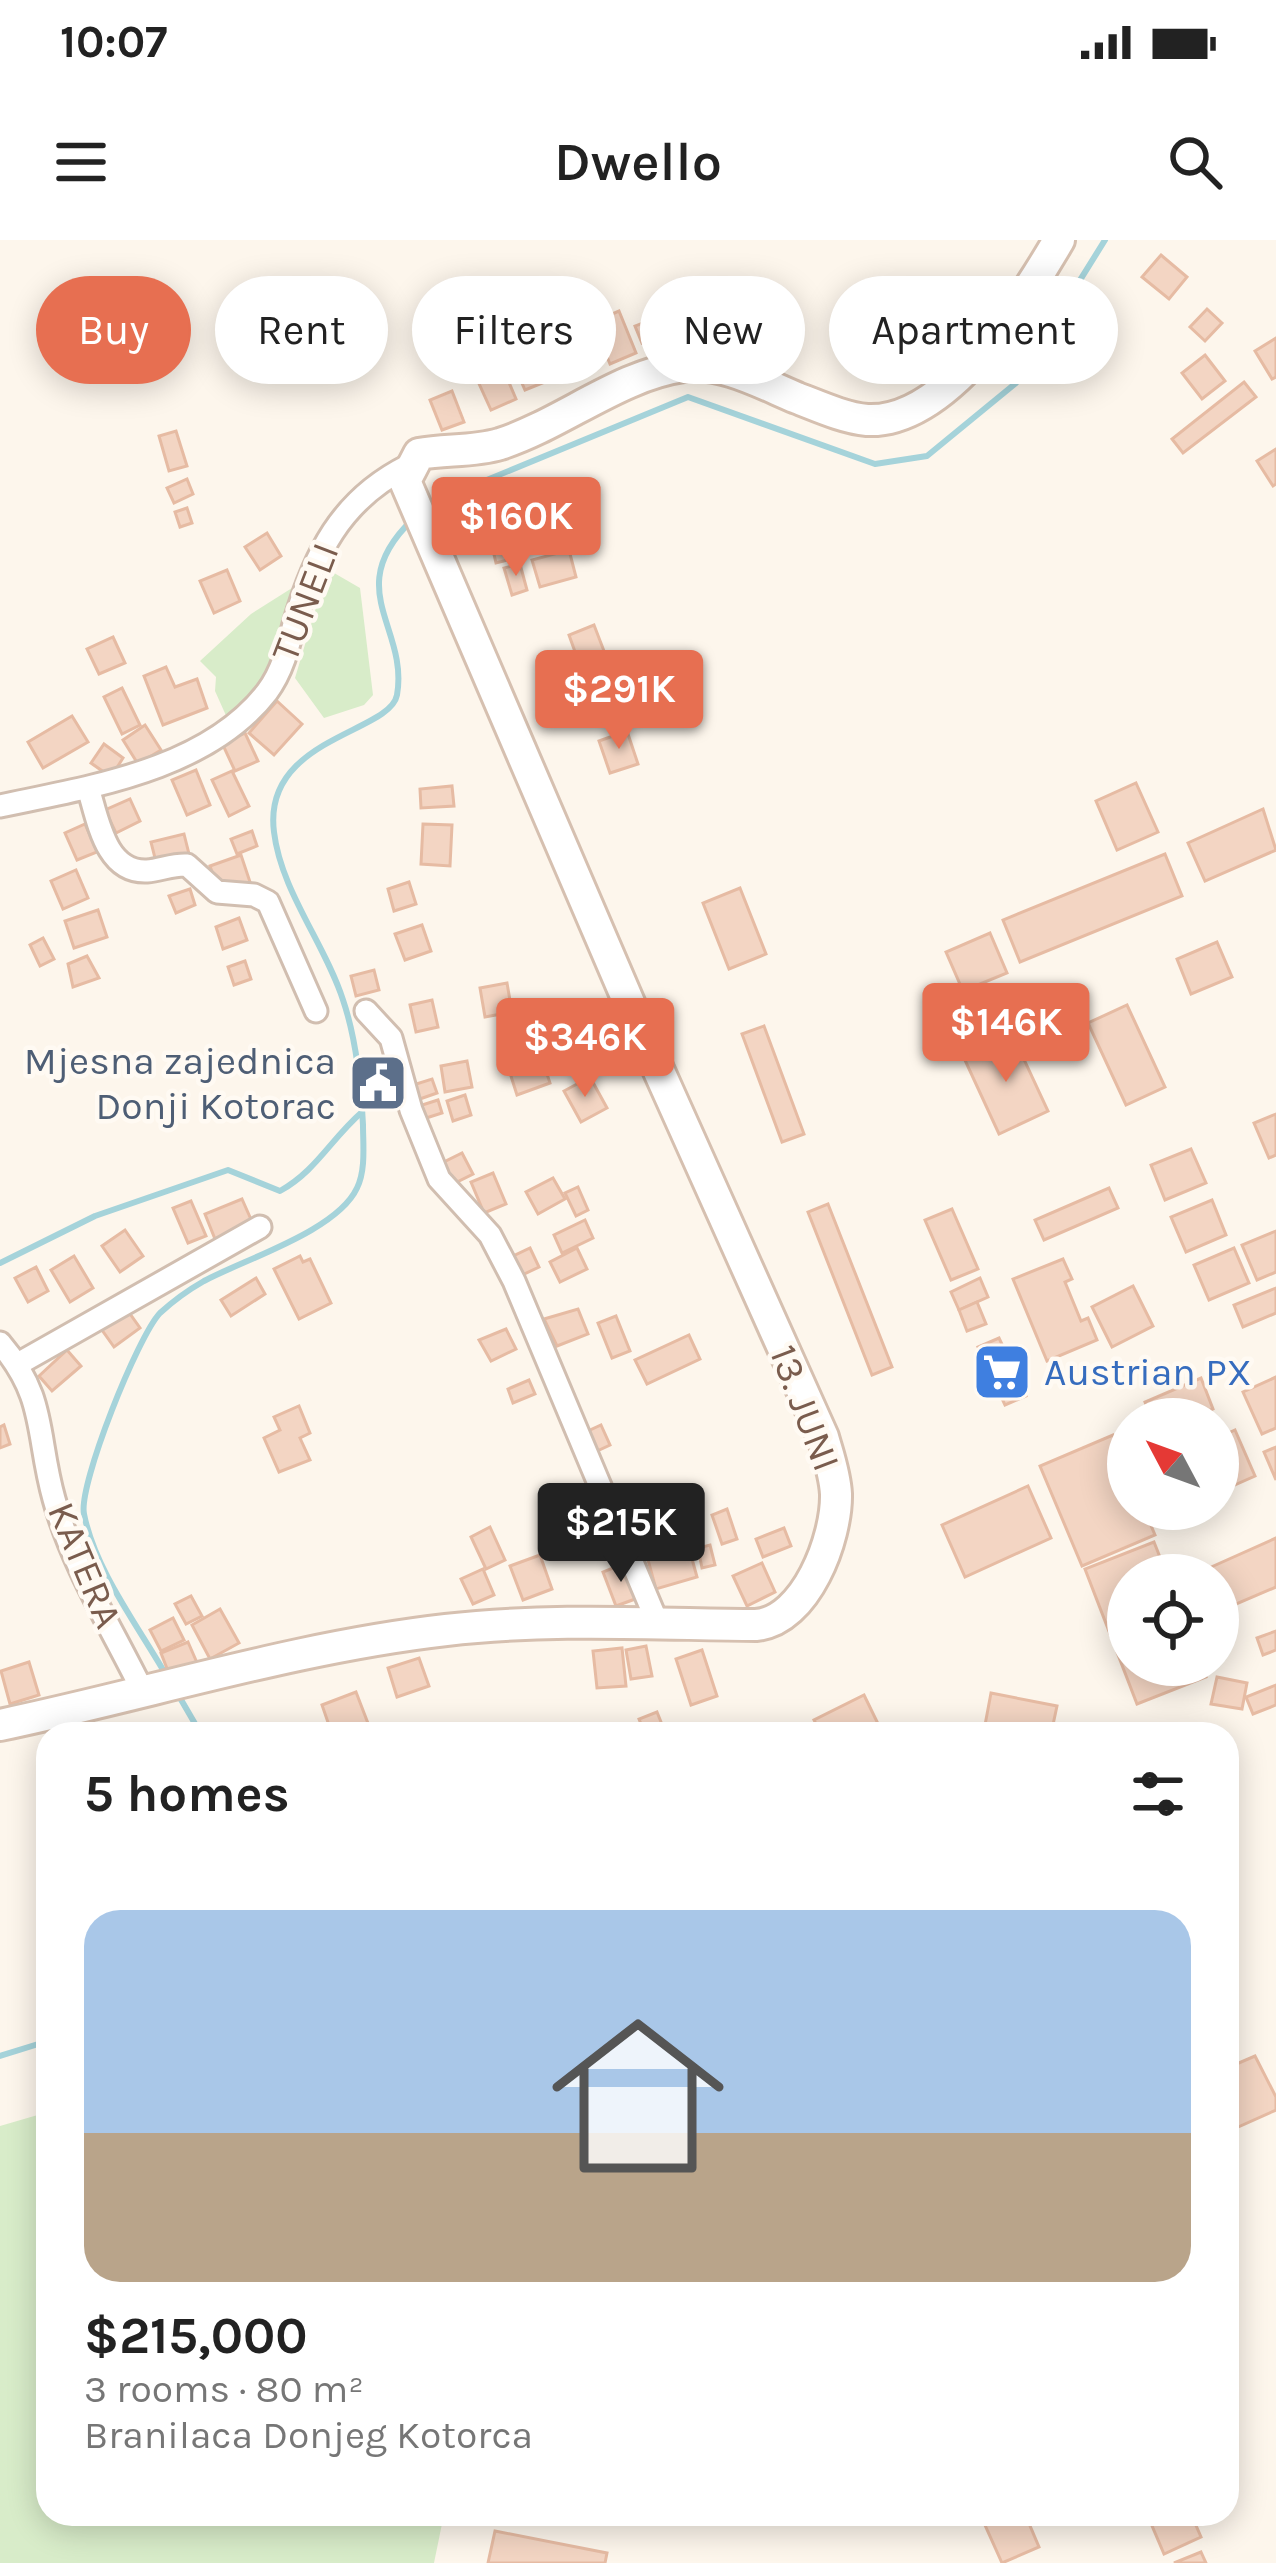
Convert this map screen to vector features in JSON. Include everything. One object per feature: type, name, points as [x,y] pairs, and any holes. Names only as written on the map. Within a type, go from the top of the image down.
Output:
[{"type":"street","points":[[407,480],[418,454],[496,445],[640,380],[686,366],[732,372],[849,416],[901,415],[934,395],[976,356],[1021,302],[1059,240]]},
{"type":"street","name":"13. JUNI","points":[[0,1725],[444,1630],[538,1622],[756,1625],[784,1616],[814,1572],[834,1518],[834,1477],[823,1437],[423,531],[407,480]]},
{"type":"street","name":"TUNELI","points":[[0,806],[88,788],[184,753],[230,725],[265,694],[285,656],[307,578],[331,531],[376,482],[407,480]]},
{"type":"street","points":[[88,788],[109,850],[127,868],[143,872],[187,865],[217,892],[254,895],[268,902],[279,918],[316,1011]]},
{"type":"street","points":[[366,1011],[391,1038],[411,1110],[439,1179],[490,1235],[514,1281],[658,1624]]},
{"type":"street","points":[[18,1364],[260,1227]]},
{"type":"street","name":"KATERA","points":[[0,1343],[18,1364],[41,1411],[53,1498],[166,1689]]},
{"type":"green space","points":[[322,566],[360,588],[373,695],[364,705],[324,718],[295,678],[318,601]]},
{"type":"green space","points":[[292,588],[294,607],[285,643],[228,720],[215,691],[216,677],[200,661],[251,614]]},
{"type":"green space","points":[[36,2116],[36,2526],[442,2526],[434,2563],[0,2563],[0,2126]]},
{"type":"building","points":[[1161,255],[1187,277],[1169,299],[1142,277]]},
{"type":"building","points":[[1207,309],[1222,323],[1205,341],[1190,327]]},
{"type":"building","points":[[616,312],[636,353],[616,361]]},
{"type":"building","points":[[1276,338],[1276,377],[1272,379],[1255,351]]},
{"type":"building","points":[[1205,355],[1225,381],[1202,399],[1182,373]]},
{"type":"building","points":[[1244,382],[1256,397],[1183,453],[1172,439]]},
{"type":"building","points":[[479,384],[510,384],[516,399],[491,410]]},
{"type":"building","points":[[452,391],[464,422],[442,430],[430,400]]},
{"type":"building","points":[[176,431],[187,466],[169,471],[159,436]]},
{"type":"building","points":[[1276,449],[1276,484],[1273,486],[1257,461]]},
{"type":"building","points":[[187,479],[193,494],[174,503],[167,488]]},
{"type":"building","points":[[187,508],[192,523],[180,527],[175,512]]},
{"type":"building","points":[[516,526],[523,556],[496,563],[489,533]]},
{"type":"building","points":[[267,533],[281,556],[260,570],[245,547]]},
{"type":"building","points":[[569,550],[576,577],[540,587],[532,560]]},
{"type":"building","points":[[520,564],[527,590],[512,595],[504,568]]},
{"type":"building","points":[[227,570],[240,601],[214,613],[200,581]]},
{"type":"building","points":[[594,625],[604,651],[578,660],[569,635]]},
{"type":"building","points":[[113,637],[125,663],[99,674],[87,649]]},
{"type":"building","points":[[615,663],[622,679],[581,697],[574,681]]},
{"type":"building","points":[[166,667],[175,687],[197,679],[207,708],[163,725],[144,676]]},
{"type":"building","points":[[122,688],[140,725],[122,734],[104,697]]},
{"type":"building","points":[[612,688],[619,704],[578,723],[571,706]]},
{"type":"building","points":[[277,701],[302,724],[274,755],[249,733]]},
{"type":"building","points":[[72,716],[88,742],[43,768],[28,742]]},
{"type":"building","points":[[145,725],[161,750],[138,764],[123,740]]},
{"type":"building","points":[[627,731],[638,764],[610,773],[599,741]]},
{"type":"building","points":[[245,733],[258,761],[235,771],[222,743]]},
{"type":"building","points":[[104,744],[123,758],[111,777],[91,763]]},
{"type":"building","points":[[196,770],[210,805],[187,815],[172,780]]},
{"type":"building","points":[[232,771],[249,806],[229,816],[212,780]]},
{"type":"building","points":[[1136,783],[1158,832],[1117,850],[1096,801]]},
{"type":"building","points":[[452,786],[454,806],[421,808],[420,789]]},
{"type":"building","points":[[130,799],[140,821],[116,833],[105,810]]},
{"type":"building","points":[[1263,809],[1276,850],[1205,881],[1188,843]]},
{"type":"building","points":[[85,824],[97,852],[77,860],[65,833]]},
{"type":"building","points":[[423,824],[452,825],[450,866],[421,864]]},
{"type":"building","points":[[252,831],[257,846],[237,854],[231,839]]},
{"type":"building","points":[[184,834],[190,858],[157,866],[151,842]]},
{"type":"building","points":[[1165,854],[1182,896],[1020,962],[1003,920]]},
{"type":"building","points":[[241,855],[250,882],[219,892],[210,866]]},
{"type":"building","points":[[76,870],[88,898],[63,909],[51,881]]},
{"type":"building","points":[[409,882],[416,904],[394,911],[388,889]]},
{"type":"building","points":[[740,888],[766,954],[729,969],[703,903]]},
{"type":"building","points":[[190,889],[195,905],[176,913],[169,896]]},
{"type":"building","points":[[98,910],[107,937],[74,948],[65,921]]},
{"type":"building","points":[[239,918],[247,940],[223,949],[216,927]]},
{"type":"building","points":[[422,925],[431,951],[405,960],[395,934]]},
{"type":"building","points":[[990,933],[1007,973],[963,991],[946,952]]},
{"type":"building","points":[[43,938],[54,959],[40,966],[30,945]]},
{"type":"building","points":[[1217,942],[1232,977],[1191,994],[1177,959]]},
{"type":"building","points":[[87,956],[99,978],[73,987],[68,964]]},
{"type":"building","points":[[245,961],[251,979],[234,985],[228,967]]},
{"type":"building","points":[[374,970],[379,990],[356,996],[351,976]]},
{"type":"building","points":[[507,983],[512,1012],[485,1017],[480,988]]},
{"type":"building","points":[[432,1000],[438,1027],[416,1032],[410,1005]]},
{"type":"building","points":[[1127,1005],[1165,1087],[1126,1105],[1088,1023]]},
{"type":"building","points":[[764,1026],[804,1134],[782,1142],[742,1034]]},
{"type":"building","points":[[1014,1038],[1048,1111],[999,1134],[964,1058]]},
{"type":"building","points":[[542,1059],[550,1083],[517,1095],[509,1070]]},
{"type":"building","points":[[467,1061],[472,1087],[445,1092],[441,1066]]},
{"type":"building","name":"Mjesna zajednica Donji Kotorac","points":[[386,1064],[396,1094],[370,1103],[360,1073]]},
{"type":"building","points":[[590,1077],[607,1108],[581,1122],[564,1091]]},
{"type":"building","points":[[432,1079],[437,1093],[417,1100],[413,1085]]},
{"type":"building","points":[[465,1095],[471,1115],[453,1121],[447,1101]]},
{"type":"building","points":[[438,1100],[442,1113],[423,1119],[419,1106]]},
{"type":"building","points":[[1276,1114],[1276,1155],[1269,1158],[1254,1123]]},
{"type":"building","points":[[1191,1149],[1206,1183],[1165,1200],[1151,1165]]},
{"type":"building","points":[[462,1153],[473,1174],[451,1185],[440,1164]]},
{"type":"building","points":[[493,1173],[506,1204],[484,1213],[471,1182]]},
{"type":"building","points":[[553,1178],[565,1199],[538,1214],[526,1192]]},
{"type":"building","points":[[578,1187],[588,1210],[576,1216],[565,1193]]},
{"type":"building","points":[[1109,1188],[1118,1208],[1044,1240],[1035,1220]]},
{"type":"building","points":[[242,1199],[253,1224],[215,1239],[205,1214]]},
{"type":"building","points":[[1212,1200],[1226,1235],[1186,1252],[1171,1217]]},
{"type":"building","points":[[191,1201],[206,1236],[188,1243],[173,1208]]},
{"type":"building","points":[[828,1204],[892,1367],[872,1375],[808,1212]]},
{"type":"building","points":[[952,1209],[978,1269],[951,1280],[925,1220]]},
{"type":"building","points":[[585,1220],[593,1238],[562,1253],[554,1235]]},
{"type":"building","points":[[125,1230],[143,1256],[120,1272],[102,1246]]},
{"type":"building","points":[[1276,1231],[1276,1272],[1257,1280],[1242,1245]]},
{"type":"building","points":[[530,1248],[539,1267],[518,1277],[509,1258]]},
{"type":"building","points":[[577,1248],[587,1269],[560,1282],[550,1262]]},
{"type":"building","points":[[1234,1248],[1249,1283],[1209,1300],[1194,1265]]},
{"type":"building","points":[[74,1256],[93,1288],[70,1302],[51,1270]]},
{"type":"building","points":[[300,1256],[303,1262],[310,1259],[331,1303],[299,1319],[274,1269]]},
{"type":"building","points":[[1063,1259],[1072,1279],[1065,1282],[1081,1321],[1088,1318],[1097,1340],[1047,1361],[1013,1279]]},
{"type":"building","points":[[36,1267],[48,1291],[28,1302],[15,1278]]},
{"type":"building","points":[[256,1278],[265,1294],[231,1316],[221,1300]]},
{"type":"building","points":[[980,1278],[988,1297],[959,1310],[951,1292]]},
{"type":"building","points":[[1133,1286],[1153,1326],[1112,1347],[1092,1307]]},
{"type":"building","points":[[1276,1288],[1276,1313],[1243,1327],[1234,1305]]},
{"type":"building","points":[[977,1302],[986,1324],[967,1331],[959,1310]]},
{"type":"building","points":[[578,1309],[588,1334],[557,1346],[544,1319]]},
{"type":"building","points":[[128,1311],[140,1328],[114,1347],[102,1330]]},
{"type":"building","points":[[616,1316],[630,1351],[612,1358],[598,1323]]},
{"type":"building","points":[[506,1329],[516,1349],[491,1361],[479,1340]]},
{"type":"building","points":[[689,1335],[700,1359],[647,1384],[635,1360]]},
{"type":"building","name":"Austrian PX","points":[[999,1338],[1026,1396],[1005,1405],[978,1347]]},
{"type":"building","points":[[67,1350],[81,1366],[52,1391],[39,1376]]},
{"type":"building","points":[[1276,1377],[1276,1428],[1262,1434],[1243,1392]]},
{"type":"building","points":[[1201,1378],[1209,1398],[1154,1398]]},
{"type":"building","points":[[529,1380],[535,1394],[513,1403],[508,1389]]},
{"type":"building","points":[[299,1406],[310,1433],[300,1438],[310,1460],[279,1472],[264,1438],[280,1430],[274,1417]]},
{"type":"building","points":[[4,1425],[10,1444],[0,1448],[0,1427]]},
{"type":"building","points":[[601,1425],[610,1445],[597,1451],[588,1431]]},
{"type":"building","points":[[1107,1438],[1107,1530],[1153,1530],[1155,1535],[1082,1566],[1040,1466]]},
{"type":"building","points":[[1239,1439],[1255,1476],[1239,1483]]},
{"type":"building","points":[[1276,1447],[1276,1480],[1264,1452]]},
{"type":"building","points":[[1028,1486],[1051,1538],[965,1577],[942,1525]]},
{"type":"building","points":[[642,1491],[658,1528],[631,1540],[615,1503]]},
{"type":"building","points":[[687,1503],[699,1539],[671,1549],[659,1513]]},
{"type":"building","points":[[727,1509],[737,1539],[722,1544],[712,1515]]},
{"type":"building","points":[[490,1527],[505,1560],[486,1569],[471,1537]]},
{"type":"building","points":[[784,1528],[791,1546],[763,1557],[756,1539]]},
{"type":"building","points":[[1276,1538],[1276,1587],[1239,1603],[1239,1555]]},
{"type":"building","points":[[1154,1542],[1159,1554],[1123,1554]]},
{"type":"building","points":[[710,1545],[715,1565],[702,1568],[698,1548]]},
{"type":"building","points":[[689,1548],[697,1577],[656,1589],[648,1560]]},
{"type":"building","points":[[540,1555],[552,1589],[523,1600],[510,1566]]},
{"type":"building","points":[[1107,1560],[1107,1626],[1085,1569]]},
{"type":"building","points":[[625,1563],[638,1598],[616,1606],[603,1572]]},
{"type":"building","points":[[762,1563],[775,1592],[747,1606],[733,1576]]},
{"type":"building","points":[[483,1569],[494,1595],[473,1604],[461,1579]]},
{"type":"building","points":[[191,1596],[202,1616],[186,1624],[175,1604]]},
{"type":"building","points":[[220,1609],[239,1643],[210,1659],[192,1625]]},
{"type":"building","points":[[173,1618],[184,1640],[161,1651],[150,1630]]},
{"type":"building","points":[[1276,1631],[1276,1650],[1263,1655],[1257,1638]]},
{"type":"building","points":[[188,1642],[201,1672],[173,1684],[161,1653]]},
{"type":"building","points":[[646,1646],[652,1676],[631,1679],[626,1650]]},
{"type":"building","points":[[622,1648],[626,1686],[597,1688],[593,1651]]},
{"type":"building","points":[[702,1650],[717,1696],[691,1705],[676,1659]]},
{"type":"building","points":[[419,1658],[429,1686],[397,1697],[388,1668]]},
{"type":"building","points":[[29,1662],[39,1695],[10,1704],[1,1671]]},
{"type":"building","points":[[1247,1683],[1242,1709],[1211,1704],[1215,1686]]},
{"type":"building","points":[[1276,1685],[1276,1705],[1253,1714],[1246,1697]]},
{"type":"building","points":[[1130,1686],[1183,1686],[1137,1704]]},
{"type":"building","points":[[356,1692],[367,1722],[328,1722],[322,1705]]},
{"type":"building","points":[[991,1693],[1057,1706],[1054,1722],[986,1722]]},
{"type":"building","points":[[864,1695],[877,1722],[815,1722]]},
{"type":"building","points":[[657,1712],[661,1722],[640,1722]]},
{"type":"building","points":[[1255,2056],[1276,2097],[1276,2110],[1239,2127],[1239,2063]]},
{"type":"building","points":[[985,2526],[1030,2526],[1039,2547],[1002,2563]]},
{"type":"building","points":[[1152,2526],[1196,2526],[1201,2537],[1164,2554]]},
{"type":"building","points":[[495,2531],[607,2553],[605,2563],[488,2563]]},
{"type":"building","points":[[1201,2552],[1206,2563],[1174,2563]]},
{"type":"waterway","points":[[426,505],[688,397],[875,464],[927,456],[1016,383],[1105,240]]},
{"type":"waterway","points":[[166,1675],[119,1597],[90,1535],[84,1514],[90,1474],[138,1350],[160,1313],[204,1281],[311,1231],[346,1203],[360,1181],[363,1125],[351,1030],[335,979],[278,854],[276,801],[287,776],[306,757],[373,719],[397,695],[398,671],[379,588],[381,566],[413,519]]},
{"type":"waterway","points":[[0,1263],[95,1216],[228,1170],[280,1191],[304,1174],[362,1112]]},
{"type":"waterway","points":[[176,1691],[194,1722]]},
{"type":"waterway","points":[[0,2056],[36,2045]]},
{"type":"place","name":"Mjesna zajednica Donji Kotorac","points":[[378,1083]]},
{"type":"place","name":"Austrian PX","points":[[1002,1372]]}]
